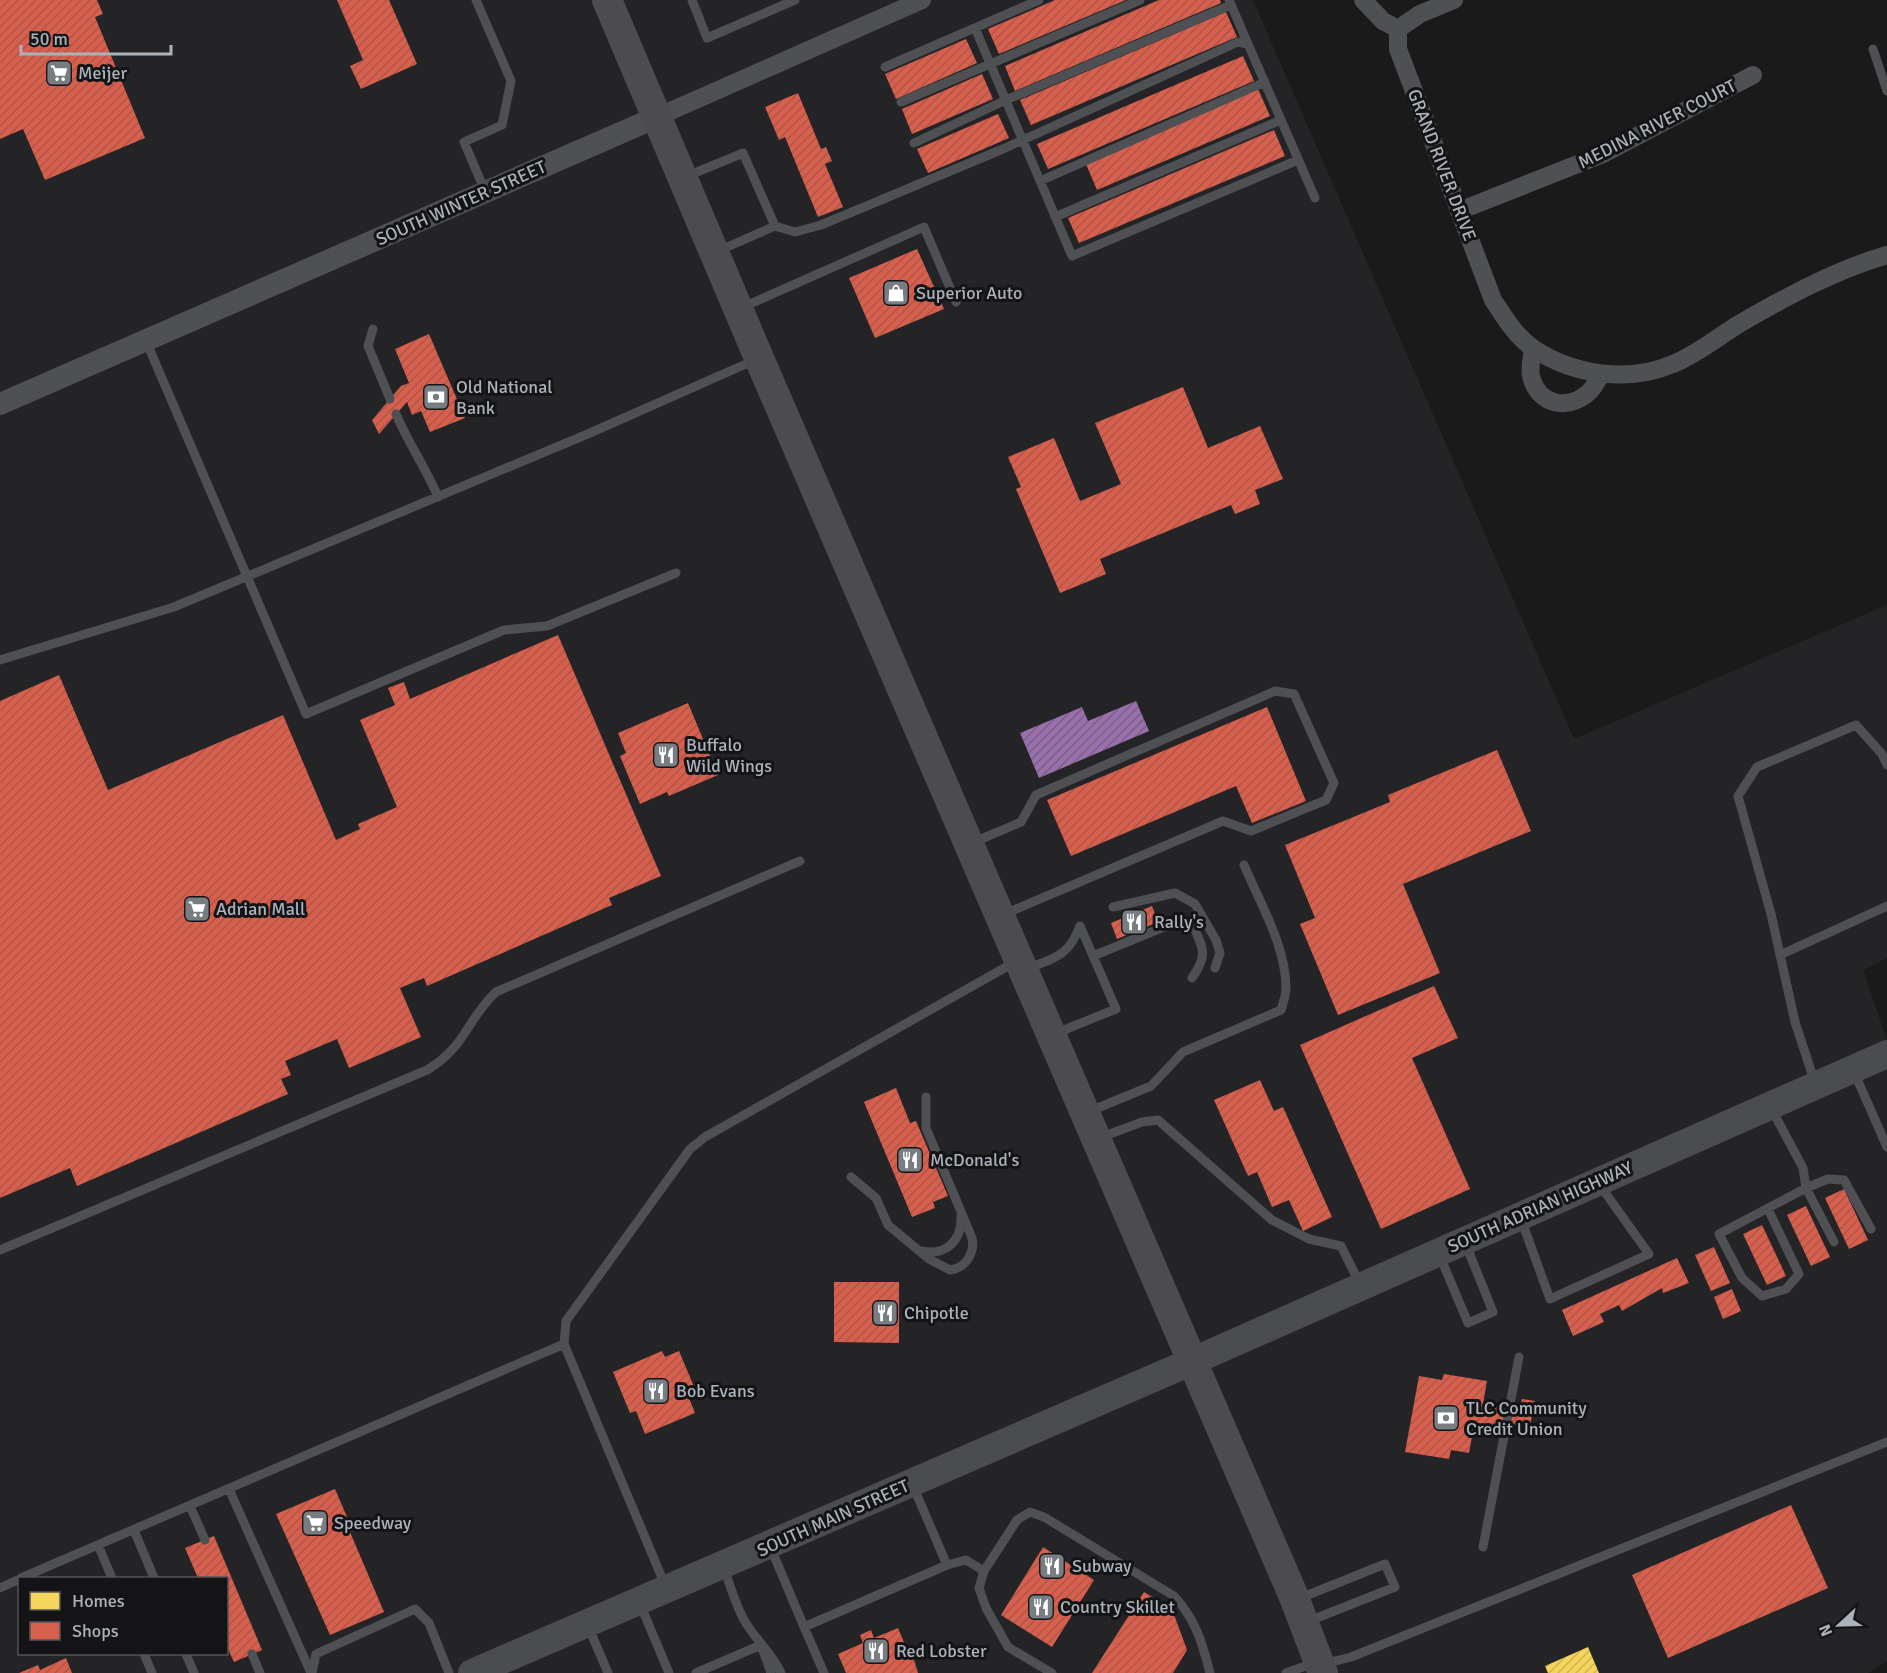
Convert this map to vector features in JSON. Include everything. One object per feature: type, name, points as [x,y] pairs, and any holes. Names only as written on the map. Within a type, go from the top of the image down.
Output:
[{"type":"highway","points":[[607,0],[759,358],[1193,1361],[1300,1611],[1321,1666]]},
{"type":"main road","name":"SOUTH ADRIAN HIGHWAY","points":[[1193,1361],[1887,1054]]},
{"type":"main road","name":"SOUTH MAIN STREET","points":[[472,1673],[1193,1361]]},
{"type":"street","name":"SOUTH WINTER STREET","points":[[0,404],[922,0]]},
{"type":"street","points":[[1364,0],[1383,21],[1398,29],[1420,14],[1454,0]]},
{"type":"street","name":"GRAND RIVER DRIVE","points":[[1398,29],[1398,49],[1493,300],[1513,329],[1533,348],[1562,363],[1601,374],[1629,375],[1673,364],[1750,318],[1850,266],[1887,255]]},
{"type":"street","name":"MEDINA RIVER COURT","points":[[1459,211],[1603,154],[1753,75]]},
{"type":"street","points":[[1533,348],[1531,374],[1536,392],[1550,401],[1566,405],[1578,401],[1591,391],[1601,374]]},
{"type":"lane","points":[[476,0],[511,81],[502,125],[464,142],[485,192]]},
{"type":"lane","points":[[692,0],[707,38],[774,4],[795,0]]},
{"type":"lane","points":[[885,67],[1038,0]]},
{"type":"lane","points":[[901,102],[1140,0]]},
{"type":"lane","points":[[915,144],[1006,100],[1230,2],[1315,198]]},
{"type":"lane","points":[[975,28],[1072,256],[1298,160]]},
{"type":"lane","points":[[714,253],[775,226],[795,232],[821,225],[1022,140],[1226,47],[1238,42],[1248,44]]},
{"type":"lane","points":[[1873,49],[1887,91]]},
{"type":"lane","points":[[1040,181],[1264,82]]},
{"type":"lane","points":[[1055,217],[1281,120]]},
{"type":"lane","points":[[682,178],[743,153],[775,226]]},
{"type":"lane","points":[[738,309],[924,227],[956,302]]},
{"type":"lane","points":[[373,329],[368,346],[390,399]]},
{"type":"lane","points":[[146,341],[306,714],[504,630],[547,626],[676,573]]},
{"type":"lane","points":[[0,660],[138,620],[248,577],[759,358]]},
{"type":"lane","points":[[396,414],[409,446],[428,473],[438,497]]},
{"type":"lane","points":[[969,844],[1021,822],[1036,795],[1275,691],[1294,694],[1334,783],[1326,800],[1251,831],[1224,821],[1000,915]]},
{"type":"lane","points":[[1816,1085],[1795,1022],[1780,955],[1738,796],[1757,767],[1856,725],[1882,754],[1887,765]]},
{"type":"lane","points":[[0,1250],[427,1070],[453,1052],[483,1004],[496,992],[800,861]]},
{"type":"lane","points":[[1091,1126],[1151,1086],[1183,1052],[1281,1010],[1286,990],[1284,969],[1274,936],[1244,865]]},
{"type":"lane","points":[[1113,907],[1175,893],[1195,904],[1216,940],[1220,953],[1215,968]]},
{"type":"lane","points":[[1780,955],[1887,906]]},
{"type":"lane","points":[[1093,956],[1181,920],[1192,923],[1204,951],[1202,963],[1192,978]]},
{"type":"lane","points":[[667,1590],[564,1344],[566,1321],[690,1149],[705,1137],[749,1111],[1021,965],[1062,955],[1073,944],[1080,926],[1116,1009],[1051,1035]]},
{"type":"lane","points":[[1852,1069],[1887,1147]]},
{"type":"lane","points":[[851,1177],[876,1198],[888,1225],[919,1250],[946,1269],[954,1270],[964,1264],[974,1244],[926,1128],[926,1097]]},
{"type":"lane","points":[[1770,1106],[1803,1168],[1806,1188],[1834,1242]]},
{"type":"lane","points":[[1091,1126],[1158,1120],[1272,1220],[1309,1239],[1341,1246],[1361,1286]]},
{"type":"lane","points":[[1768,1209],[1800,1274],[1786,1289],[1762,1296],[1742,1278],[1719,1234],[1806,1188],[1828,1179],[1844,1180],[1871,1229]]},
{"type":"lane","points":[[1520,1216],[1550,1299],[1649,1254],[1597,1182]]},
{"type":"lane","points":[[919,1250],[940,1252],[953,1243],[961,1227],[960,1208]]},
{"type":"lane","points":[[1451,1246],[1493,1312],[1468,1323],[1451,1246]]},
{"type":"lane","points":[[25,1577],[564,1344]]},
{"type":"lane","points":[[1483,1547],[1519,1357]]},
{"type":"lane","points":[[1286,1673],[1321,1666],[1373,1648],[1887,1442]]},
{"type":"lane","points":[[912,1483],[947,1565]]},
{"type":"lane","points":[[229,1489],[311,1673]]},
{"type":"lane","points":[[190,1506],[205,1540]]},
{"type":"lane","points":[[1052,1673],[1008,1647],[986,1608],[979,1588],[984,1571],[1017,1520],[1030,1512],[1044,1517],[1174,1596],[1190,1613],[1201,1639],[1210,1673]]},
{"type":"lane","points":[[134,1530],[154,1577]]},
{"type":"lane","points":[[98,1545],[112,1577]]},
{"type":"lane","points":[[770,1545],[824,1673]]},
{"type":"lane","points":[[804,1627],[947,1565],[966,1560],[984,1571]]},
{"type":"lane","points":[[1385,1564],[1395,1587],[1300,1611],[1385,1564]]},
{"type":"lane","points":[[723,1566],[743,1618],[761,1645],[776,1660],[781,1673]]},
{"type":"lane","points":[[0,1588],[18,1580]]},
{"type":"lane","points":[[639,1602],[669,1673]]},
{"type":"lane","points":[[311,1673],[316,1654],[415,1609],[429,1623],[449,1673]]},
{"type":"lane","points":[[587,1624],[608,1673]]},
{"type":"lane","points":[[696,1673],[761,1645]]},
{"type":"lane","points":[[761,1645],[771,1673]]},
{"type":"lane","points":[[252,1654],[260,1673]]},
{"type":"lane","points":[[145,1655],[152,1673]]},
{"type":"lane","points":[[187,1655],[194,1673]]},
{"type":"shaded area","points":[[0,0],[1253,0],[1574,739],[1887,605],[1887,958],[1863,970],[1887,1040],[1887,1661],[1868,1673],[0,1673]]},
{"type":"building: Homes","points":[[1588,1647],[1599,1673],[1548,1673],[1545,1666]]},
{"type":"building: Shops","name":"Meijer","points":[[0,0],[97,0],[103,14],[95,17],[145,138],[45,180],[23,129],[0,139]]},
{"type":"building: Shops","points":[[337,0],[389,0],[417,64],[361,89],[350,66],[363,60]]},
{"type":"building: Shops","points":[[1055,0],[1126,0],[999,54],[988,29]]},
{"type":"building: Shops","points":[[1159,0],[1220,0],[1221,3],[1015,91],[1005,66]]},
{"type":"building: Shops","points":[[1226,12],[1237,37],[1031,125],[1020,100]]},
{"type":"building: Shops","points":[[966,39],[977,63],[896,99],[885,74]]},
{"type":"building: Shops","points":[[1243,56],[1254,81],[1048,169],[1037,144]]},
{"type":"building: Shops","points":[[982,74],[993,99],[912,134],[902,109]]},
{"type":"building: Shops","points":[[1258,89],[1270,116],[1097,190],[1086,164]]},
{"type":"building: Shops","points":[[798,93],[821,149],[826,147],[832,161],[825,164],[843,207],[818,217],[785,137],[779,140],[765,107]]},
{"type":"building: Shops","points":[[998,114],[1009,138],[928,173],[917,149]]},
{"type":"building: Shops","points":[[1274,130],[1285,156],[1079,243],[1068,218]]},
{"type":"building: Shops","name":"Superior Auto","points":[[917,249],[944,309],[875,338],[849,278]]},
{"type":"building: Shops","name":"Old National Bank","points":[[429,334],[465,418],[430,432],[421,411],[412,415],[407,402],[379,434],[372,420],[401,386],[409,383],[395,349]]},
{"type":"building: Shops","points":[[1183,387],[1208,448],[1260,426],[1283,479],[1255,490],[1260,504],[1235,514],[1231,505],[1100,559],[1106,574],[1060,593],[1016,489],[1021,487],[1008,457],[1054,438],[1080,501],[1121,484],[1095,423]]},
{"type":"building: Shops","name":"Adrian Mall","points":[[558,635],[661,876],[609,898],[612,905],[427,986],[424,978],[400,988],[421,1037],[349,1068],[337,1039],[285,1061],[291,1075],[281,1079],[288,1094],[77,1186],[70,1168],[0,1198],[0,701],[59,675],[108,790],[283,715],[336,840],[360,829],[358,824],[397,807],[360,720],[395,705],[388,688],[404,682],[410,699]]},
{"type":"building: Shops","name":"Buffalo Wild Wings","points":[[688,703],[718,775],[669,796],[667,792],[640,804],[620,756],[626,753],[618,733]]},
{"type":"building: Shops","points":[[1267,707],[1306,801],[1252,823],[1236,786],[1071,856],[1047,800]]},
{"type":"building: Shops","points":[[1497,750],[1531,831],[1403,884],[1440,973],[1338,1015],[1300,924],[1315,918],[1285,845],[1390,802],[1388,795]]},
{"type":"building: Shops","name":"Rally's","points":[[1152,906],[1158,922],[1117,939],[1111,923]]},
{"type":"building: Shops","points":[[1434,986],[1458,1038],[1412,1058],[1470,1189],[1381,1229],[1300,1045]]},
{"type":"building: Shops","points":[[1260,1080],[1274,1111],[1283,1107],[1332,1217],[1303,1231],[1289,1200],[1272,1207],[1257,1172],[1248,1176],[1214,1100]]},
{"type":"building: Shops","name":"McDonald's","points":[[896,1088],[910,1123],[916,1121],[948,1196],[933,1202],[935,1208],[912,1217],[864,1102]]},
{"type":"building: Shops","points":[[1844,1189],[1868,1240],[1849,1249],[1825,1198]]},
{"type":"building: Shops","points":[[1806,1206],[1830,1257],[1811,1266],[1787,1215]]},
{"type":"building: Shops","points":[[1762,1225],[1786,1276],[1767,1285],[1743,1234]]},
{"type":"building: Shops","points":[[1714,1247],[1730,1283],[1711,1291],[1695,1255]]},
{"type":"building: Shops","points":[[1677,1258],[1689,1283],[1663,1293],[1662,1288],[1622,1311],[1619,1305],[1600,1314],[1604,1322],[1573,1336],[1562,1310]]},
{"type":"building: Shops","points":[[834,1282],[899,1282],[899,1343],[834,1342]]},
{"type":"building: Shops","points":[[1732,1289],[1741,1311],[1723,1319],[1714,1297]]},
{"type":"building: Shops","name":"Bob Evans","points":[[662,1351],[665,1357],[679,1351],[695,1389],[687,1393],[695,1413],[645,1434],[636,1411],[630,1413],[613,1372]]},
{"type":"building: Shops","name":"TLC Community Credit Union","points":[[1444,1374],[1487,1381],[1483,1404],[1501,1407],[1502,1403],[1521,1403],[1522,1399],[1535,1401],[1530,1426],[1510,1426],[1510,1430],[1500,1428],[1500,1432],[1490,1430],[1490,1434],[1478,1432],[1477,1437],[1472,1436],[1469,1453],[1451,1450],[1449,1459],[1405,1452],[1419,1376],[1442,1380]]},
{"type":"building: Shops","name":"Speedway","points":[[335,1489],[353,1531],[350,1532],[384,1612],[330,1635],[276,1514]]},
{"type":"building: Shops","points":[[1791,1505],[1828,1588],[1668,1658],[1632,1575]]},
{"type":"building: Shops","points":[[214,1536],[262,1650],[234,1662],[228,1649],[228,1577],[198,1577],[185,1548]]},
{"type":"building: Shops","points":[[1043,1547],[1094,1580],[1052,1647],[1001,1615]]},
{"type":"building: Shops","points":[[1144,1592],[1172,1609],[1187,1650],[1173,1673],[1092,1673]]},
{"type":"building: Shops","name":"Red Lobster","points":[[898,1628],[908,1652],[911,1650],[918,1673],[846,1673],[838,1654],[863,1643],[860,1635],[871,1630],[874,1638]]},
{"type":"building: Shops","points":[[66,1658],[72,1673],[19,1673],[38,1665],[40,1670]]},
{"type":"building: Offices","points":[[1136,701],[1149,731],[1039,778],[1020,733],[1082,707],[1088,721]]},
{"type":"place","name":"Meijer","points":[[59,73]]},
{"type":"place","name":"Superior Auto","points":[[896,293]]},
{"type":"place","name":"Old National Bank","points":[[436,397]]},
{"type":"place","name":"Buffalo Wild Wings","points":[[666,755]]},
{"type":"place","name":"Adrian Mall","points":[[197,909]]},
{"type":"place","name":"Rally's","points":[[1134,922]]},
{"type":"place","name":"McDonald's","points":[[910,1160]]},
{"type":"place","name":"Chipotle","points":[[885,1313]]},
{"type":"place","name":"Bob Evans","points":[[656,1391]]},
{"type":"place","name":"TLC Community Credit Union","points":[[1446,1418]]},
{"type":"place","name":"Speedway","points":[[315,1523]]},
{"type":"place","name":"Subway","points":[[1052,1566]]},
{"type":"place","name":"Country Skillet","points":[[1041,1607]]},
{"type":"place","name":"Red Lobster","points":[[876,1651]]}]
